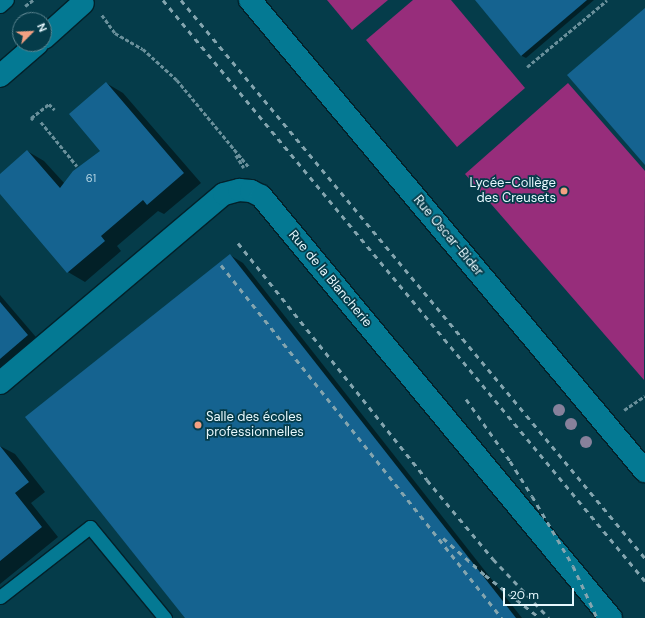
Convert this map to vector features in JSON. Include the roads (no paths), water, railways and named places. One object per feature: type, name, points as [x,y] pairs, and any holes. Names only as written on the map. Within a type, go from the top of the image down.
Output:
[{"type":"street","name":"Rue Oscar-Bider","points":[[250,0],[645,471]]},
{"type":"street","points":[[52,33],[91,7]]},
{"type":"street","points":[[0,76],[28,52]]},
{"type":"street","name":"Rue de la Blancherie","points":[[0,383],[224,194],[239,190],[251,191],[261,196],[610,618]]},
{"type":"lane","points":[[0,6],[7,0]]},
{"type":"lane","points":[[0,597],[90,527],[165,618]]},
{"type":"railway","points":[[163,0],[645,581]]},
{"type":"railway","points":[[181,0],[645,558]]},
{"type":"railway","points":[[238,243],[427,480],[493,559],[549,618]]},
{"type":"railway","points":[[221,265],[502,618]]},
{"type":"railway","points":[[466,399],[510,461],[532,496],[573,566],[597,618]]},
{"type":"railway","points":[[443,538],[485,575],[540,618]]},
{"type":"place","name":"Lycée-Collège des Creusets","points":[[564,191]]},
{"type":"place","name":"Salle des écoles professionnelles","points":[[198,425]]}]
